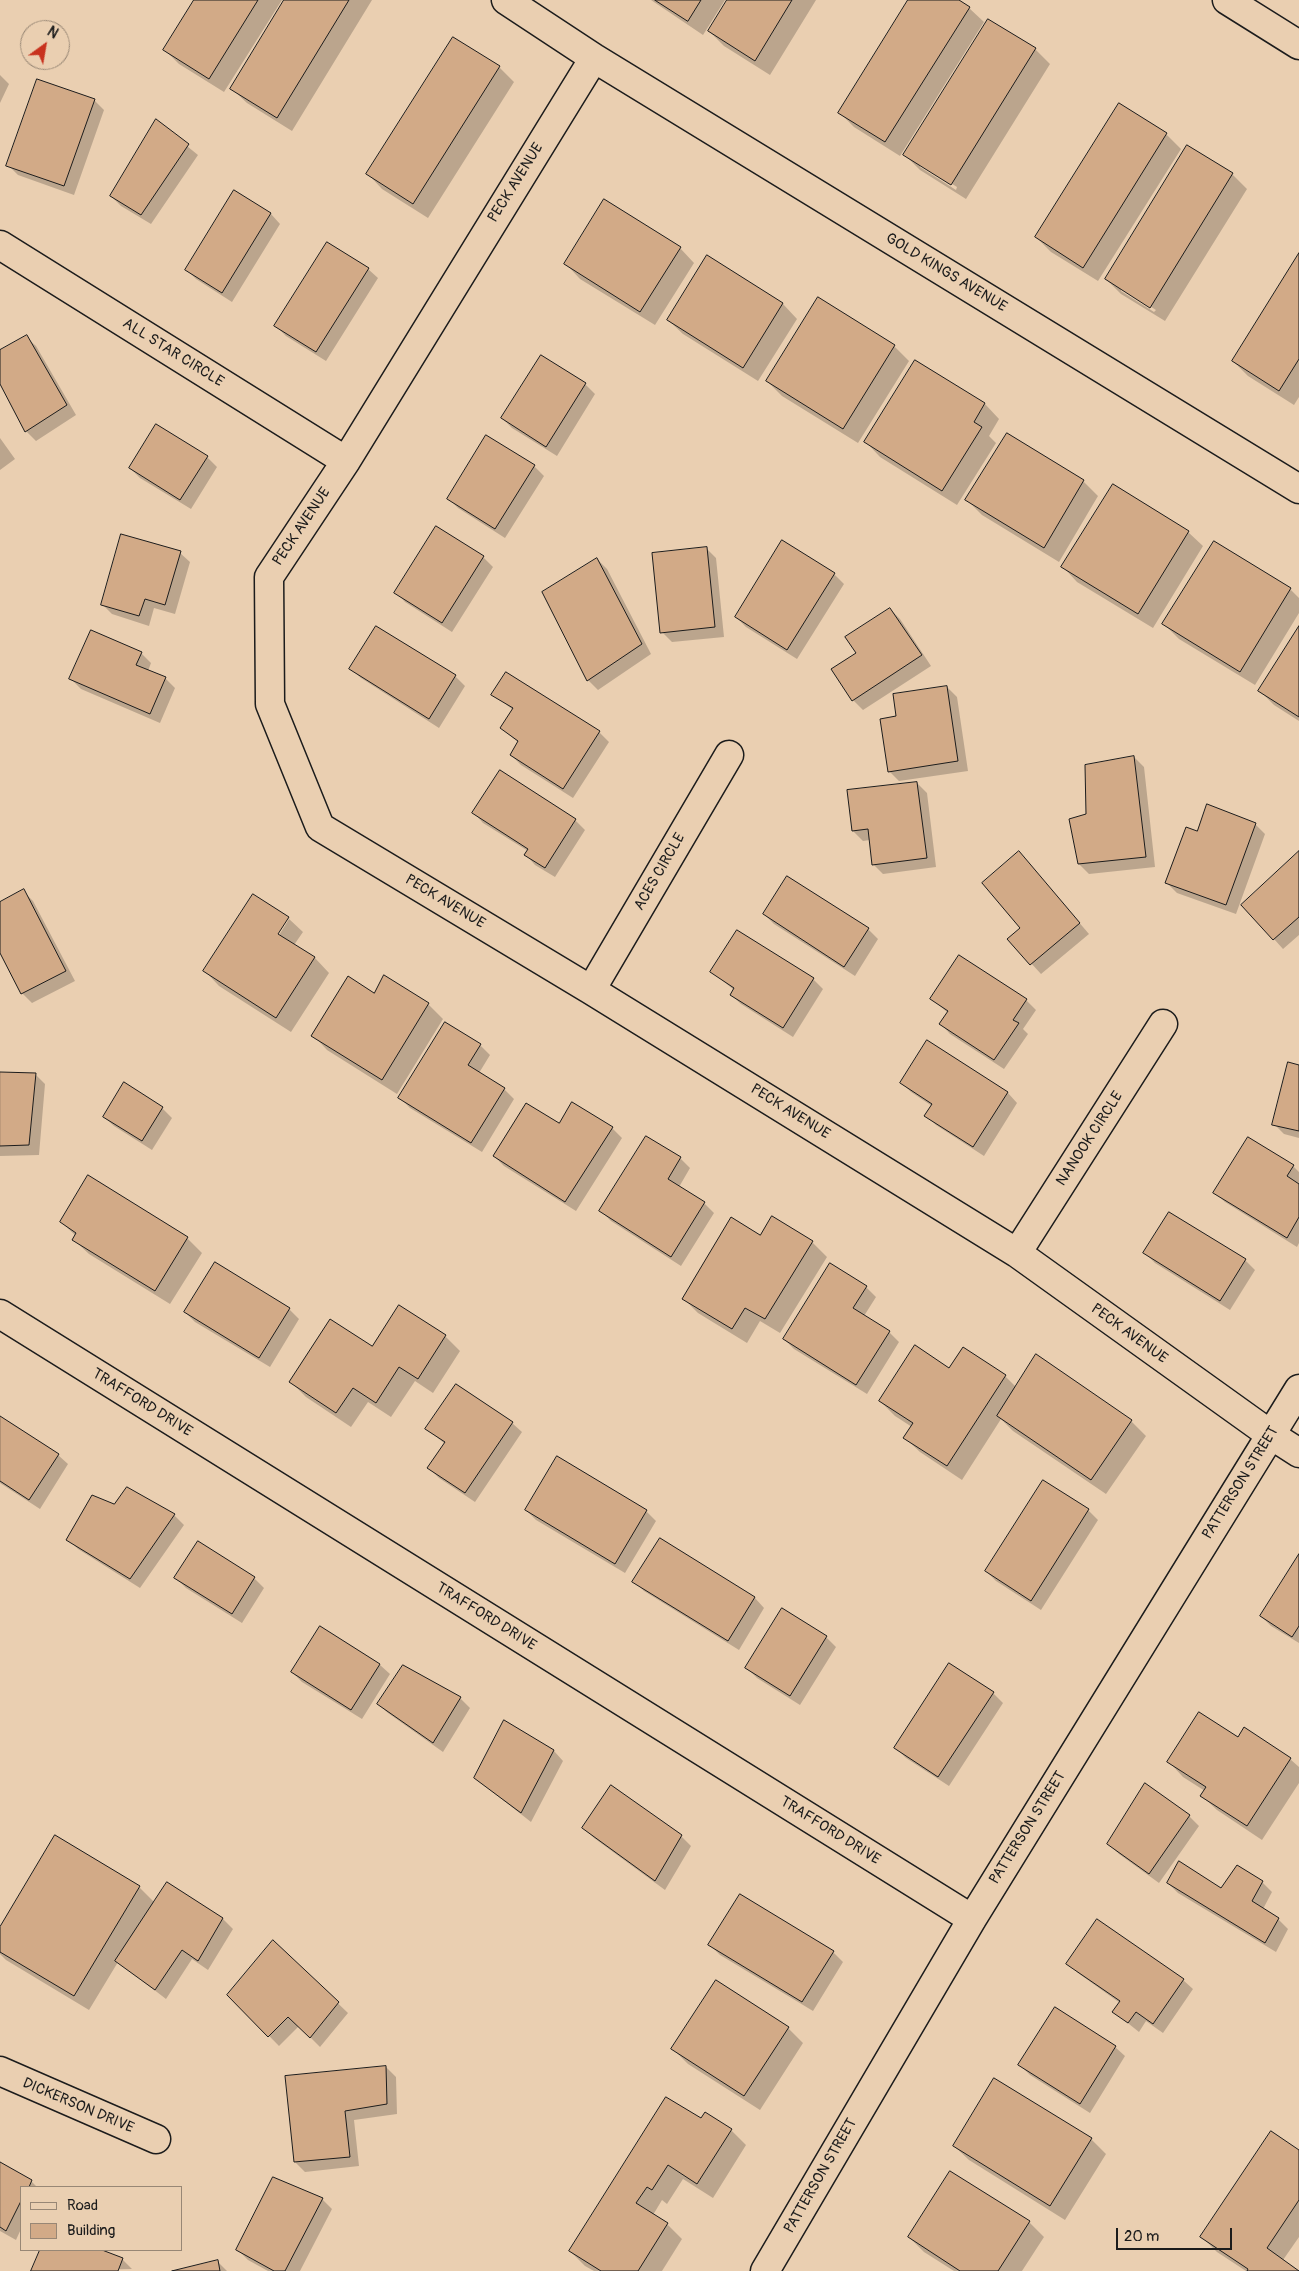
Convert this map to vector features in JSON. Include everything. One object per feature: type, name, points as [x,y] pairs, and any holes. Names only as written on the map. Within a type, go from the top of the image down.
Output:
[{"type":"street","name":"GOLD KINGS AVENUE","points":[[506,0],[594,58],[1299,489]]},
{"type":"street","points":[[1227,0],[1299,45]]},
{"type":"street","name":"PECK AVENUE","points":[[594,58],[346,461],[269,577],[270,704],[320,827],[592,990],[1017,1253],[1271,1435],[1299,1453]]},
{"type":"street","name":"ALL STAR CIRCLE","points":[[0,245],[346,461]]},
{"type":"street","name":"ACES CIRCLE","points":[[592,990],[728,754]]},
{"type":"street","name":"NANOOK CIRCLE","points":[[1017,1253],[1163,1024]]},
{"type":"street","name":"TRAFFORD DRIVE","points":[[0,1314],[972,1919]]},
{"type":"street","name":"PATTERSON STREET","points":[[765,2271],[972,1919],[1299,1389]]},
{"type":"street","name":"DICKERSON DRIVE","points":[[0,2071],[156,2139]]},
{"type":"building","points":[[194,0],[258,0],[209,79],[163,50]]},
{"type":"building","points":[[284,0],[349,0],[277,118],[230,89]]},
{"type":"building","points":[[655,0],[701,0],[688,21]]},
{"type":"building","points":[[727,0],[792,0],[755,61],[708,31]]},
{"type":"building","points":[[908,0],[959,0],[970,7],[885,142],[838,113]]},
{"type":"building","points":[[988,19],[1036,48],[951,185],[903,155]]},
{"type":"building","points":[[453,37],[500,66],[413,204],[366,174]]},
{"type":"building","points":[[37,79],[95,99],[64,186],[6,166]]},
{"type":"building","points":[[1119,103],[1167,133],[1083,268],[1035,237]]},
{"type":"building","points":[[156,119],[189,144],[141,215],[110,196]]},
{"type":"building","points":[[1187,145],[1233,173],[1150,308],[1105,279]]},
{"type":"building","points":[[234,190],[271,213],[222,293],[185,270]]},
{"type":"building","points":[[604,199],[681,247],[640,312],[564,264]]},
{"type":"building","points":[[327,242],[369,268],[316,352],[274,326]]},
{"type":"building","points":[[1299,253],[1299,359],[1279,391],[1232,361]]},
{"type":"building","points":[[707,255],[783,303],[743,368],[667,320]]},
{"type":"building","points":[[818,297],[895,345],[843,429],[766,381]]},
{"type":"building","points":[[27,335],[67,405],[25,432],[0,384],[0,350]]},
{"type":"building","points":[[541,355],[586,383],[546,447],[501,418]]},
{"type":"building","points":[[915,360],[985,403],[974,422],[982,427],[942,491],[864,442]]},
{"type":"building","points":[[156,424],[208,456],[180,500],[129,468]]},
{"type":"building","points":[[1007,433],[1084,480],[1044,548],[965,500]]},
{"type":"building","points":[[486,435],[535,465],[495,529],[447,499]]},
{"type":"building","points":[[1113,484],[1189,531],[1138,614],[1061,567]]},
{"type":"building","points":[[436,526],[484,556],[442,623],[394,593]]},
{"type":"building","points":[[121,534],[181,551],[165,605],[145,599],[139,616],[101,605]]},
{"type":"building","points":[[782,540],[835,573],[787,650],[735,617]]},
{"type":"building","points":[[1214,541],[1291,588],[1240,672],[1162,624]]},
{"type":"building","points":[[707,547],[715,627],[660,633],[652,553]]},
{"type":"building","points":[[597,558],[642,644],[587,681],[542,592]]},
{"type":"building","points":[[890,608],[922,655],[852,701],[831,669],[856,653],[845,637]]},
{"type":"building","points":[[376,626],[456,675],[429,719],[349,669]]},
{"type":"building","points":[[1299,626],[1299,717],[1258,691]]},
{"type":"building","points":[[91,630],[142,652],[136,665],[166,677],[150,714],[69,679]]},
{"type":"building","points":[[506,672],[600,731],[563,789],[510,755],[518,741],[500,728],[513,708],[491,695]]},
{"type":"building","points":[[947,686],[958,761],[888,772],[880,719],[896,716],[893,694]]},
{"type":"building","points":[[1134,756],[1146,857],[1078,864],[1069,819],[1086,814],[1085,765]]},
{"type":"building","points":[[500,770],[576,819],[545,868],[524,855],[528,849],[472,813]]},
{"type":"building","points":[[917,782],[927,858],[872,865],[868,829],[852,831],[847,790]]},
{"type":"building","points":[[1207,804],[1256,823],[1226,905],[1165,883],[1186,827],[1197,831]]},
{"type":"building","points":[[1019,851],[1080,923],[1030,965],[1007,939],[1020,928],[982,883]]},
{"type":"building","points":[[1299,851],[1299,917],[1273,940],[1241,905]]},
{"type":"building","points":[[787,876],[869,928],[844,967],[763,914]]},
{"type":"building","points":[[24,889],[66,971],[21,994],[0,953],[0,902]]},
{"type":"building","points":[[253,894],[289,917],[278,934],[315,957],[276,1018],[203,971]]},
{"type":"building","points":[[737,930],[814,978],[783,1028],[730,995],[734,988],[710,972]]},
{"type":"building","points":[[959,955],[1027,999],[1013,1020],[1019,1023],[994,1060],[939,1024],[948,1011],[930,999]]},
{"type":"building","points":[[384,975],[429,1003],[382,1080],[311,1036],[348,976],[374,993]]},
{"type":"building","points":[[445,1022],[481,1044],[468,1065],[505,1088],[471,1143],[398,1098]]},
{"type":"building","points":[[927,1040],[1008,1092],[973,1147],[924,1116],[932,1104],[900,1083]]},
{"type":"building","points":[[1288,1062],[1299,1065],[1299,1131],[1272,1125]]},
{"type":"building","points":[[0,1072],[36,1073],[29,1145],[0,1146]]},
{"type":"building","points":[[124,1082],[163,1107],[142,1141],[103,1117]]},
{"type":"building","points":[[572,1102],[613,1127],[565,1202],[493,1156],[526,1103],[559,1123]]},
{"type":"building","points":[[646,1136],[681,1157],[668,1179],[705,1202],[671,1257],[599,1211]]},
{"type":"building","points":[[1248,1137],[1294,1165],[1287,1176],[1299,1184],[1299,1217],[1287,1238],[1213,1193]]},
{"type":"building","points":[[88,1175],[188,1237],[155,1291],[72,1240],[76,1233],[60,1222]]},
{"type":"building","points":[[1169,1212],[1246,1259],[1220,1301],[1143,1253]]},
{"type":"building","points":[[772,1216],[813,1241],[765,1319],[745,1308],[732,1329],[682,1299],[731,1217],[760,1235]]},
{"type":"building","points":[[215,1262],[290,1308],[259,1358],[184,1312]]},
{"type":"building","points":[[830,1263],[867,1286],[853,1308],[890,1331],[856,1385],[783,1339]]},
{"type":"building","points":[[399,1305],[446,1335],[418,1379],[399,1367],[376,1403],[353,1388],[336,1413],[289,1382],[330,1319],[372,1346]]},
{"type":"building","points":[[915,1345],[949,1368],[963,1347],[1006,1375],[947,1466],[903,1438],[913,1423],[879,1401]]},
{"type":"building","points":[[1036,1354],[1132,1420],[1091,1480],[997,1416]]},
{"type":"building","points":[[456,1384],[513,1422],[465,1493],[427,1468],[445,1442],[425,1429]]},
{"type":"building","points":[[0,1416],[59,1454],[29,1500],[0,1481]]},
{"type":"building","points":[[557,1456],[647,1510],[615,1564],[525,1510]]},
{"type":"building","points":[[1043,1480],[1089,1509],[1031,1601],[985,1571]]},
{"type":"building","points":[[127,1487],[175,1514],[130,1579],[66,1540],[92,1495],[114,1504]]},
{"type":"building","points":[[660,1538],[755,1597],[728,1641],[632,1582]]},
{"type":"building","points":[[198,1541],[255,1577],[232,1614],[174,1578]]},
{"type":"building","points":[[1299,1554],[1299,1626],[1292,1637],[1260,1616]]},
{"type":"building","points":[[782,1608],[827,1636],[790,1696],[745,1668]]},
{"type":"building","points":[[320,1626],[380,1664],[351,1710],[291,1672]]},
{"type":"building","points":[[949,1663],[994,1692],[938,1777],[894,1748]]},
{"type":"building","points":[[403,1665],[461,1697],[433,1743],[377,1704]]},
{"type":"building","points":[[1199,1712],[1238,1737],[1244,1727],[1291,1758],[1247,1826],[1200,1796],[1206,1787],[1167,1762]]},
{"type":"building","points":[[504,1720],[554,1750],[521,1813],[474,1778]]},
{"type":"building","points":[[1145,1783],[1190,1815],[1149,1874],[1107,1844]]},
{"type":"building","points":[[611,1785],[682,1835],[655,1881],[582,1828]]},
{"type":"building","points":[[55,1835],[140,1886],[74,1996],[0,1952],[0,1927]]},
{"type":"building","points":[[1179,1861],[1221,1888],[1237,1865],[1263,1881],[1252,1901],[1279,1918],[1265,1943],[1167,1883]]},
{"type":"building","points":[[167,1882],[223,1918],[198,1961],[182,1950],[155,1990],[115,1961]]},
{"type":"building","points":[[740,1894],[834,1951],[802,2002],[708,1945]]},
{"type":"building","points":[[1097,1919],[1184,1979],[1153,2024],[1136,2012],[1128,2023],[1112,2012],[1120,2001],[1066,1964]]},
{"type":"building","points":[[273,1940],[339,2002],[310,2038],[288,2017],[268,2037],[227,1995]]},
{"type":"building","points":[[716,1980],[789,2027],[744,2096],[671,2049]]},
{"type":"building","points":[[1055,2007],[1116,2046],[1080,2104],[1018,2065]]},
{"type":"building","points":[[386,2066],[387,2104],[345,2111],[350,2157],[294,2162],[285,2076]]},
{"type":"building","points":[[994,2078],[1092,2138],[1050,2206],[953,2146]]},
{"type":"building","points":[[666,2097],[701,2118],[705,2112],[732,2129],[697,2184],[668,2165],[652,2190],[647,2187],[636,2203],[668,2223],[638,2271],[601,2271],[569,2251]]},
{"type":"building","points":[[1271,2131],[1299,2150],[1299,2200],[1267,2248],[1299,2271],[1247,2271],[1248,2269],[1200,2237]]},
{"type":"building","points":[[0,2162],[32,2180],[29,2186],[20,2186],[20,2203],[6,2231],[0,2227]]},
{"type":"building","points":[[950,2171],[1030,2221],[998,2271],[960,2271],[908,2237]]},
{"type":"building","points":[[273,2177],[323,2198],[285,2271],[274,2271],[236,2250]]},
{"type":"building","points":[[40,2251],[105,2251],[123,2258],[118,2271],[31,2271]]},
{"type":"building","points":[[218,2260],[220,2271],[172,2271]]}]
